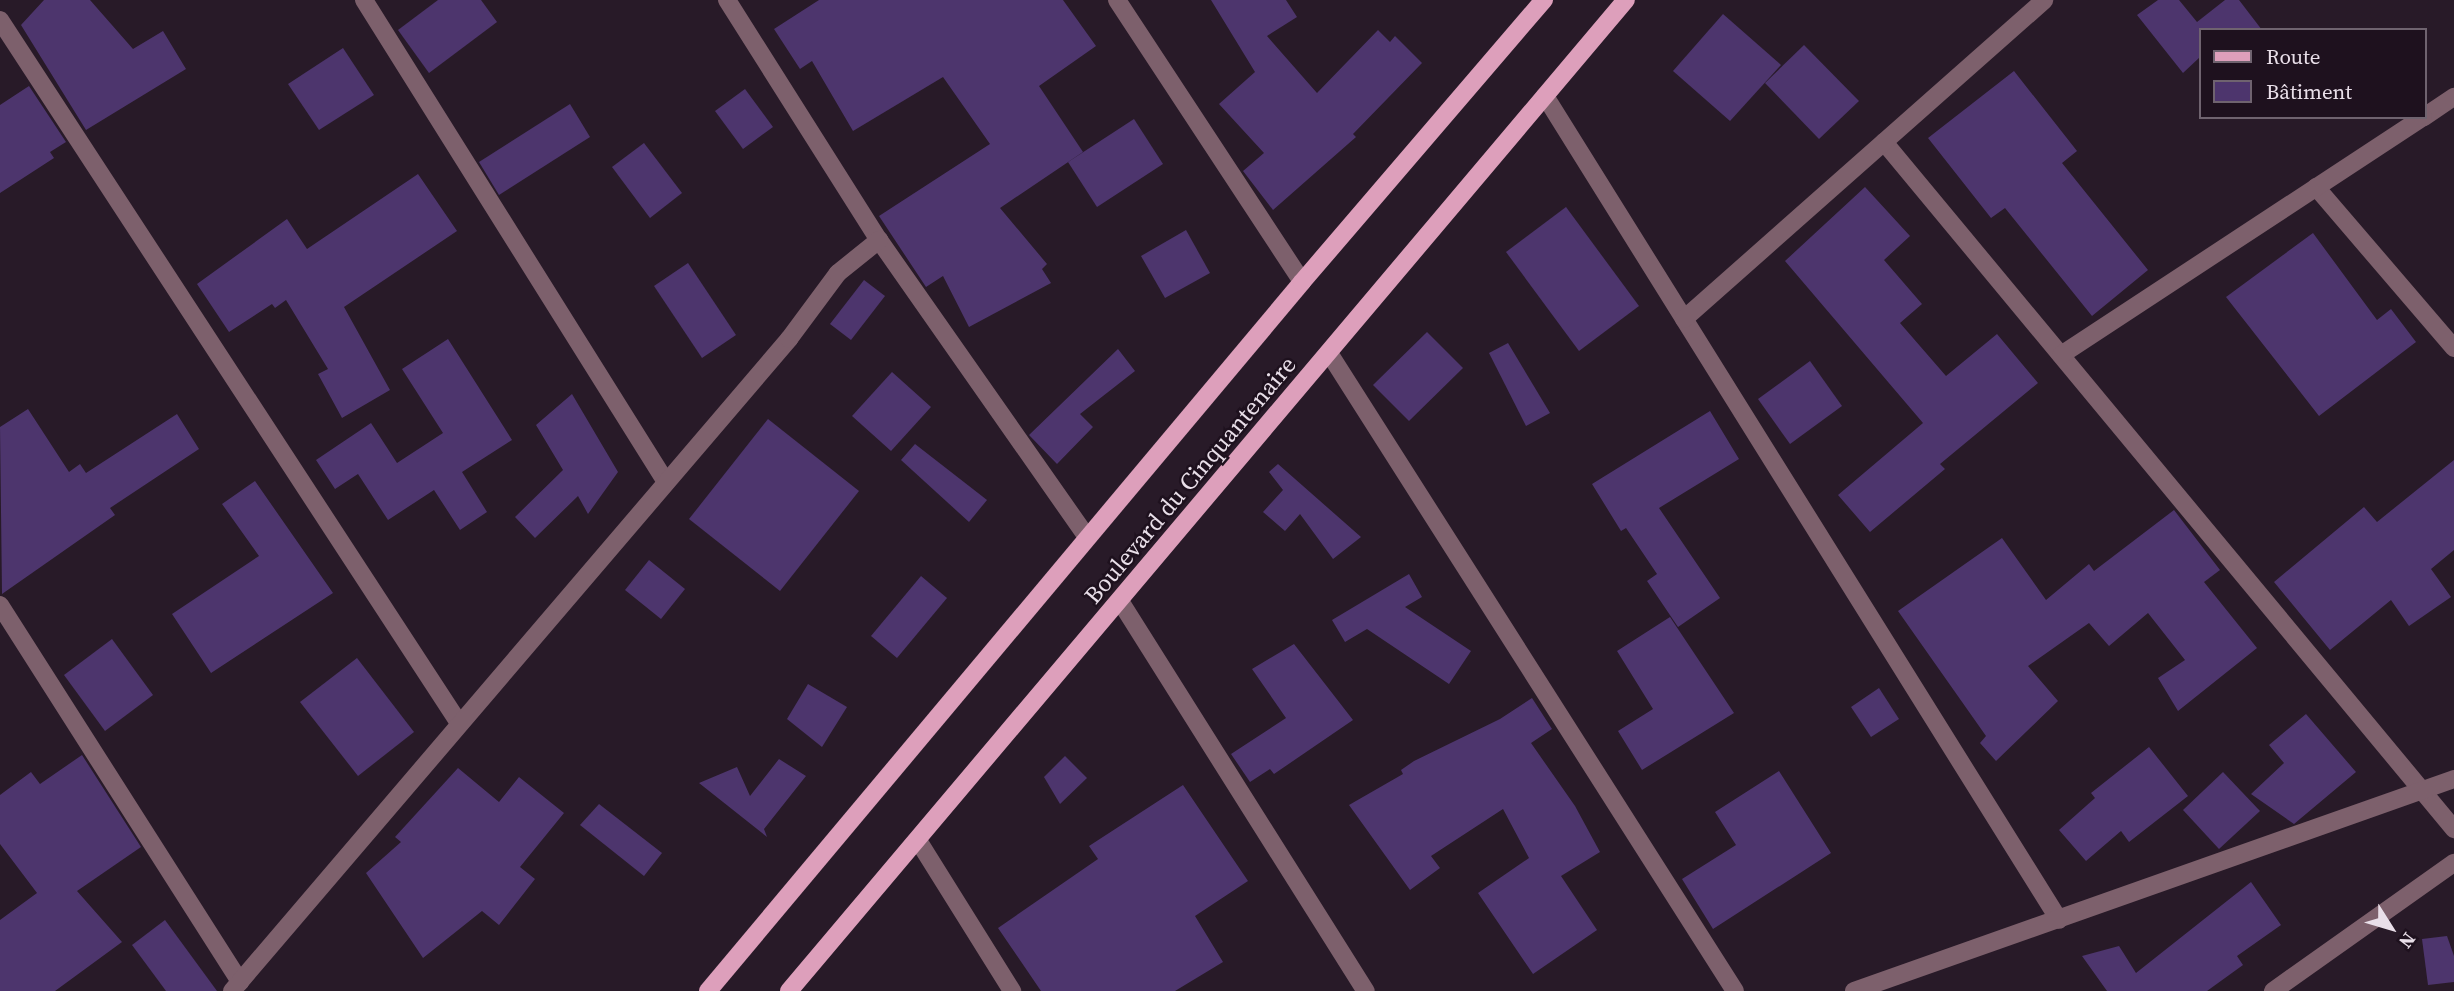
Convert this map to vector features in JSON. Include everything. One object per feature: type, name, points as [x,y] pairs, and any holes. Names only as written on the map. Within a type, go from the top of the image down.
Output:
[{"type":"main road","name":"Boulevard du Cinquantenaire","points":[[708,991],[1302,282],[1544,0]]},
{"type":"main road","name":"Boulevard du Cinquantenaire","points":[[789,991],[919,842],[1626,0]]},
{"type":"street","points":[[364,0],[666,482]]},
{"type":"street","points":[[727,0],[879,240],[1087,537]]},
{"type":"street","points":[[1117,0],[1302,282]]},
{"type":"street","points":[[1684,318],[2044,0]]},
{"type":"street","points":[[0,20],[459,723]]},
{"type":"street","points":[[1545,96],[2059,920]]},
{"type":"street","points":[[2426,116],[2454,97]]},
{"type":"street","points":[[2061,355],[2421,119]]},
{"type":"street","points":[[1884,142],[2454,828]]},
{"type":"street","points":[[2316,187],[2454,348]]},
{"type":"street","points":[[0,604],[236,987],[789,339],[838,273],[879,240]]},
{"type":"street","points":[[1329,353],[1735,991]]},
{"type":"street","points":[[1120,601],[1366,991]]},
{"type":"street","points":[[1854,991],[2454,779]]},
{"type":"street","points":[[919,842],[1012,991]]},
{"type":"street","points":[[2273,991],[2454,863]]},
{"type":"building","points":[[44,0],[90,0],[133,49],[163,31],[186,69],[86,130],[21,25]]},
{"type":"building","points":[[438,0],[481,0],[497,22],[429,73],[398,30]]},
{"type":"building","points":[[819,0],[1063,0],[1096,46],[1039,86],[1083,152],[1000,208],[1047,264],[1042,269],[1051,283],[969,327],[943,276],[926,287],[879,216],[990,144],[943,77],[853,131],[812,61],[800,69],[774,29]]},
{"type":"building","points":[[1211,0],[1286,0],[1297,17],[1267,36],[1317,93],[1378,30],[1390,42],[1395,36],[1422,63],[1353,134],[1356,137],[1273,210],[1243,171],[1264,153],[1219,104],[1255,72]]},
{"type":"building","points":[[2158,0],[2179,0],[2197,22],[2225,0],[2239,0],[2260,28],[2198,28],[2198,59],[2183,73],[2137,15]]},
{"type":"building","points":[[1723,14],[1781,65],[1730,121],[1673,71]]},
{"type":"building","points":[[1804,45],[1859,101],[1819,139],[1765,83]]},
{"type":"building","points":[[343,48],[374,95],[319,130],[288,84]]},
{"type":"building","points":[[2014,71],[2077,151],[2062,163],[2148,270],[2092,316],[2005,208],[1991,218],[1928,138]]},
{"type":"building","points":[[29,86],[66,142],[50,152],[54,158],[0,193],[0,105]]},
{"type":"building","points":[[745,89],[773,127],[743,149],[715,111]]},
{"type":"building","points":[[570,104],[590,137],[499,195],[479,162]]},
{"type":"building","points":[[1134,119],[1163,164],[1097,207],[1068,162]]},
{"type":"building","points":[[644,143],[682,193],[650,218],[612,167]]},
{"type":"building","points":[[418,174],[457,231],[344,307],[390,390],[342,418],[318,374],[328,369],[286,300],[275,308],[272,304],[229,332],[197,284],[287,219],[307,249]]},
{"type":"building","points":[[1865,187],[1910,236],[1884,260],[1922,304],[1900,323],[1946,376],[1997,334],[2038,383],[1940,464],[1945,469],[1870,532],[1838,495],[1923,423],[1785,261]]},
{"type":"building","points":[[1566,207],[1639,306],[1579,351],[1506,252]]},
{"type":"building","points":[[1186,230],[1210,273],[1165,298],[1141,256]]},
{"type":"building","points":[[2313,233],[2377,320],[2391,309],[2416,342],[2319,416],[2226,297]]},
{"type":"building","points":[[688,263],[736,335],[702,358],[654,286]]},
{"type":"building","points":[[864,280],[885,296],[851,340],[830,324]]},
{"type":"building","points":[[1427,332],[1463,368],[1409,421],[1373,385]]},
{"type":"building","points":[[448,339],[512,440],[462,472],[487,512],[460,530],[434,490],[388,520],[358,474],[335,489],[316,460],[371,423],[397,463],[443,433],[402,369]]},
{"type":"building","points":[[1508,343],[1550,413],[1526,426],[1489,353]]},
{"type":"building","points":[[1118,349],[1135,371],[1080,414],[1093,427],[1057,464],[1029,435]]},
{"type":"building","points":[[1810,361],[1842,406],[1790,444],[1758,399]]},
{"type":"building","points":[[892,372],[931,407],[891,451],[852,416]]},
{"type":"building","points":[[572,394],[618,472],[588,514],[578,496],[535,538],[515,517],[563,470],[536,425]]},
{"type":"building","points":[[28,409],[69,472],[80,464],[86,473],[177,414],[199,449],[110,508],[115,515],[2,594],[0,427]]},
{"type":"building","points":[[1710,411],[1739,459],[1659,508],[1720,598],[1678,627],[1647,581],[1657,574],[1626,528],[1621,531],[1592,484]]},
{"type":"building","points":[[768,419],[859,491],[780,591],[689,519]]},
{"type":"building","points":[[915,444],[987,500],[969,522],[901,460]]},
{"type":"building","points":[[2454,460],[2454,550],[2431,569],[2451,597],[2409,626],[2391,600],[2330,650],[2274,582],[2364,507],[2377,522]]},
{"type":"building","points":[[1278,464],[1361,537],[1333,559],[1300,514],[1285,531],[1263,512],[1283,490],[1269,472]]},
{"type":"building","points":[[255,481],[333,593],[211,673],[172,614],[259,556],[222,504]]},
{"type":"building","points":[[2174,510],[2220,570],[2204,582],[2257,648],[2178,711],[2158,678],[2185,660],[2148,613],[2109,646],[2089,623],[2028,666],[2058,701],[1996,761],[1980,743],[1986,736],[1898,611],[2002,538],[2046,600],[2089,564],[2094,571]]},
{"type":"building","points":[[649,560],[685,589],[661,619],[625,590]]},
{"type":"building","points":[[1409,574],[1422,597],[1405,607],[1471,651],[1449,684],[1367,629],[1345,642],[1332,620]]},
{"type":"building","points":[[921,576],[947,598],[897,658],[871,636]]},
{"type":"building","points":[[1670,617],[1734,713],[1642,770],[1618,731],[1653,709],[1617,651]]},
{"type":"building","points":[[112,639],[153,695],[105,731],[64,675]]},
{"type":"building","points":[[1294,644],[1353,720],[1274,774],[1270,769],[1250,782],[1231,754],[1286,718],[1252,669]]},
{"type":"building","points":[[357,658],[414,732],[358,776],[300,702]]},
{"type":"building","points":[[808,684],[847,707],[822,747],[787,719]]},
{"type":"building","points":[[1879,688],[1899,719],[1871,737],[1851,707]]},
{"type":"building","points":[[1532,698],[1552,729],[1531,743],[1575,806],[1600,852],[1561,876],[1597,930],[1533,974],[1478,893],[1529,858],[1503,809],[1431,856],[1440,868],[1410,890],[1349,805],[1403,774],[1401,770],[1414,761],[1500,719]]},
{"type":"building","points":[[2306,714],[2356,772],[2294,824],[2251,794],[2284,763],[2269,745]]},
{"type":"building","points":[[2149,747],[2188,796],[2129,842],[2121,831],[2086,861],[2059,830],[2095,798],[2091,793]]},
{"type":"building","points":[[82,755],[141,847],[77,891],[122,942],[55,991],[0,991],[0,920],[37,893],[0,844],[0,795],[31,772],[40,784]]},
{"type":"building","points":[[1065,756],[1087,778],[1060,804],[1044,777]]},
{"type":"building","points":[[779,759],[806,776],[764,829],[767,837],[699,783],[737,767],[750,796]]},
{"type":"building","points":[[458,768],[499,802],[519,777],[564,813],[520,867],[535,879],[499,925],[482,911],[423,958],[366,873],[401,842],[395,837]]},
{"type":"building","points":[[1779,771],[1831,853],[1713,929],[1682,879],[1736,845],[1715,812]]},
{"type":"building","points":[[2223,772],[2260,811],[2219,849],[2183,810]]},
{"type":"building","points":[[1183,785],[1248,881],[1195,916],[1223,962],[1175,991],[1041,991],[998,928],[1098,859],[1089,846]]},
{"type":"building","points":[[599,804],[662,853],[644,876],[580,825]]},
{"type":"building","points":[[2251,882],[2281,925],[2237,956],[2243,965],[2207,991],[2107,991],[2082,956],[2119,946],[2136,973]]},
{"type":"building","points":[[165,920],[217,991],[166,991],[132,945]]},
{"type":"building","points":[[2447,936],[2454,956],[2454,982],[2428,985],[2422,939]]}]
